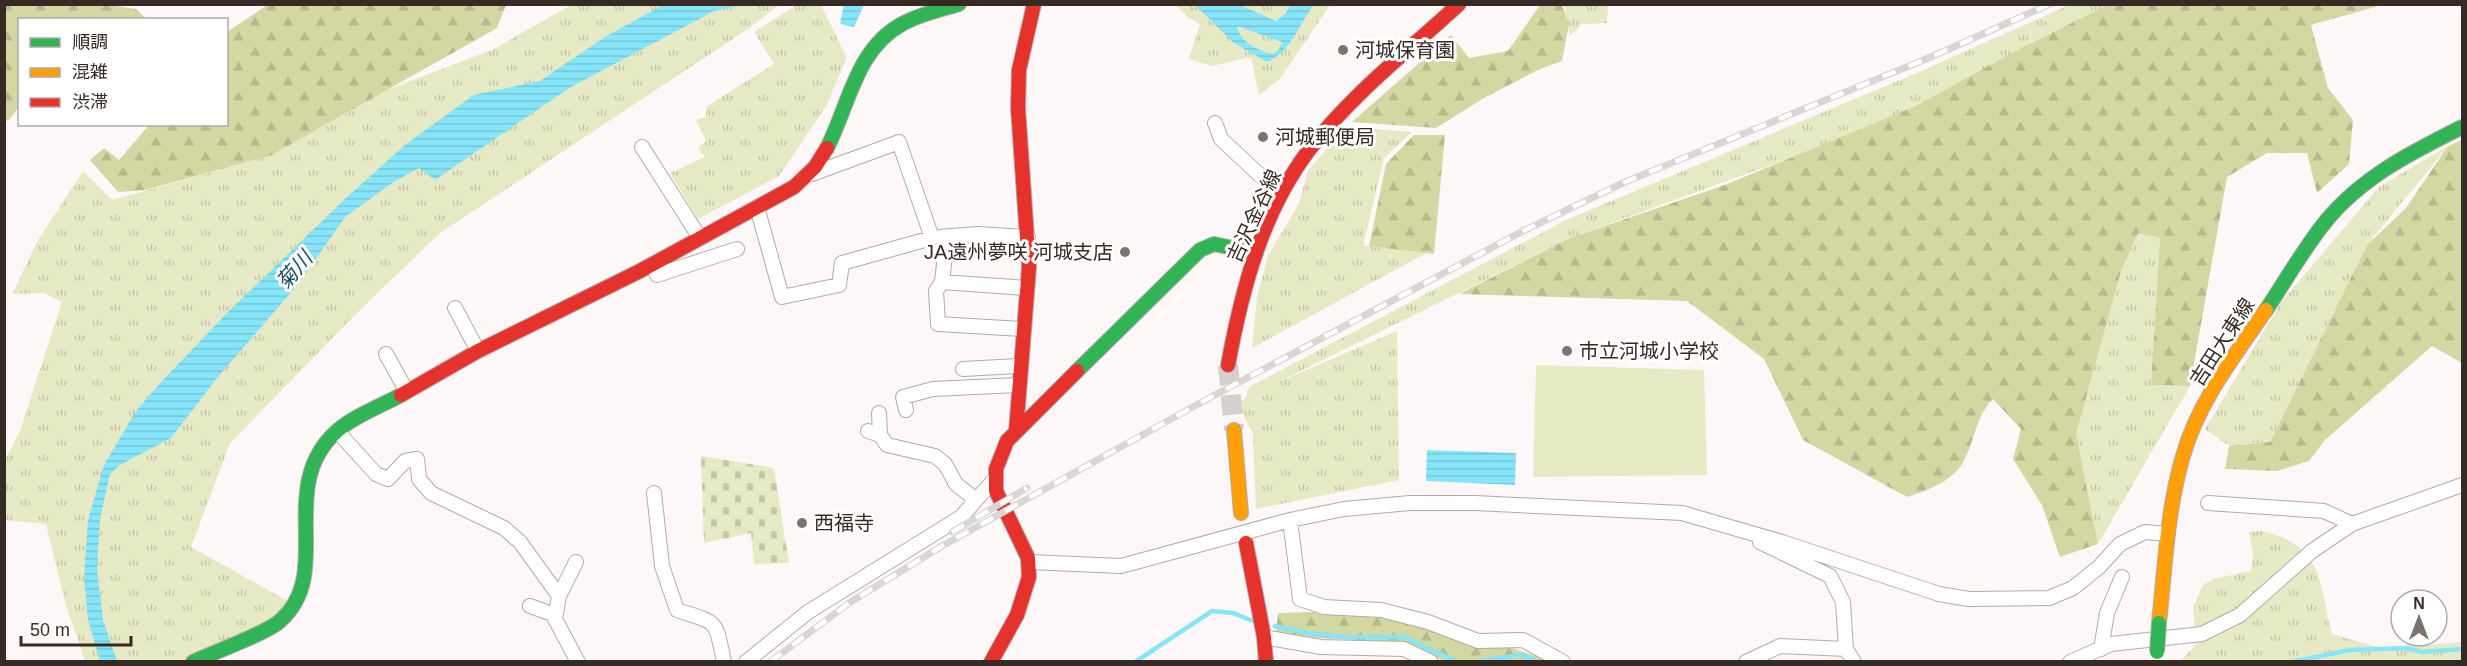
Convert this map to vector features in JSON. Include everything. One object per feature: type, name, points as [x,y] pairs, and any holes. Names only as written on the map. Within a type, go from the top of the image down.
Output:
[{"type":"street","points":[[193,661],[223,650],[279,623],[295,604],[303,586],[305,567],[307,478],[314,461],[337,430],[478,351],[652,264],[794,187],[807,176],[826,152],[846,98],[872,49],[894,29],[921,15],[959,4]]},
{"type":"street","points":[[1017,431],[1027,288],[1028,237],[1018,108],[1019,70],[1034,4]]},
{"type":"street","name":"吉沢金谷線","points":[[1228,365],[1238,308],[1256,253],[1282,195],[1308,151],[1352,103],[1460,4]]},
{"type":"street","points":[[1215,123],[1221,138],[1264,179]]},
{"type":"street","name":"吉田大東線","points":[[2157,657],[2168,534],[2183,455],[2212,390],[2325,222],[2345,198],[2390,163],[2463,127]]},
{"type":"street","points":[[807,176],[899,142],[932,238]]},
{"type":"street","points":[[642,147],[700,238]]},
{"type":"street","points":[[757,207],[782,297],[839,285],[842,263],[932,238],[978,234],[1028,237]]},
{"type":"street","points":[[947,237],[942,282],[936,291],[938,324],[1023,329]]},
{"type":"street","points":[[991,662],[1020,609],[1030,562],[996,495],[995,463],[1007,441],[1200,249],[1214,244],[1256,253]]},
{"type":"street","points":[[652,264],[657,275],[737,249]]},
{"type":"street","points":[[942,282],[1027,288]]},
{"type":"street","points":[[455,308],[478,351]]},
{"type":"street","points":[[386,354],[406,390]]},
{"type":"street","points":[[963,369],[1020,366]]},
{"type":"street","points":[[906,410],[903,397],[933,389],[1019,385]]},
{"type":"street","points":[[879,413],[874,433],[887,445],[935,456],[945,464],[957,484],[976,500]]},
{"type":"street","points":[[337,430],[376,474],[387,479],[405,461],[417,459],[419,479],[431,493],[504,528],[520,542],[559,597]]},
{"type":"street","points":[[1234,430],[1235,473],[1241,513]]},
{"type":"street","points":[[746,662],[808,612],[960,517],[994,480]]},
{"type":"street","points":[[2070,662],[2111,644],[2202,634],[2240,615],[2313,551],[2352,524],[2463,485]]},
{"type":"street","points":[[654,493],[662,566],[677,610],[709,618],[717,628],[724,662]]},
{"type":"street","points":[[1030,562],[1121,566],[1290,520],[1344,509],[1410,503],[1475,503],[1682,513],[1747,531],[1913,587],[1969,599],[2049,598],[2073,588],[2099,567],[2120,544],[2145,532],[2168,534]]},
{"type":"street","points":[[2208,503],[2324,511],[2352,524]]},
{"type":"street","points":[[1290,520],[1300,599],[1324,607],[1381,610],[1428,622],[1478,641],[1523,640],[1563,662]]},
{"type":"street","points":[[1746,662],[1780,646],[1850,656],[1843,602],[1830,576],[1759,542],[1747,531]]},
{"type":"street","points":[[1246,543],[1264,637],[1266,662]]},
{"type":"street","points":[[576,562],[559,597],[555,619],[578,662]]},
{"type":"street","points":[[2101,649],[2107,613],[2122,578]]},
{"type":"street","points":[[530,606],[555,615]]},
{"type":"street","points":[[1264,637],[1321,646],[1404,649],[1431,662]]},
{"type":"street","points":[[223,650],[231,662]]},
{"type":"green space","points":[[5,4],[109,5],[136,9],[146,18],[18,18],[18,108],[8,121],[4,119]]},
{"type":"green space","points":[[2110,4],[2382,5],[2311,25],[2328,88],[2353,120],[2349,164],[2317,193],[2307,153],[2267,153],[2227,177],[2190,386],[2151,385],[2160,238],[2138,233],[2121,271],[2076,434],[2098,544],[2060,557],[2042,505],[2013,459],[2021,429],[1993,399],[1982,414],[1965,459],[1955,473],[1936,486],[1907,497],[1803,440],[1764,359],[1687,301],[1459,294],[1570,238],[1722,186],[1914,107],[2025,46]]},
{"type":"green space","points":[[267,5],[506,5],[497,28],[270,156],[145,190],[118,192],[90,160],[104,148],[119,160],[148,126],[228,126],[228,31]]},
{"type":"green space","points":[[571,5],[779,5],[748,29],[440,233],[361,309],[230,443],[191,547],[295,605],[212,653],[220,661],[85,661],[65,602],[46,524],[5,520],[4,462],[20,431],[62,302],[44,293],[12,294],[38,240],[83,171],[112,200],[270,156],[389,89],[492,50]]},
{"type":"green space","points":[[797,5],[821,5],[847,58],[826,106],[779,176],[698,219],[670,173],[705,157],[698,148],[706,141],[696,120],[706,117],[706,107],[774,64],[754,32]]},
{"type":"green space","points":[[1176,5],[1330,5],[1280,79],[1259,95],[1251,57],[1212,66],[1189,59],[1200,24],[1187,17]]},
{"type":"green space","points":[[1540,5],[1562,5],[1569,24],[1562,61],[1538,70],[1484,98],[1436,128],[1352,122],[1451,35],[1469,58],[1508,51]]},
{"type":"green space","points":[[1564,5],[1608,5],[1607,23],[1582,24],[1570,36]]},
{"type":"green space","points":[[2069,5],[2110,5],[2032,42],[1920,111],[1570,238],[1276,383],[1397,331],[1399,480],[1256,509],[1253,434],[1237,402],[1245,399],[1249,387],[1566,220],[1919,72]]},
{"type":"green space","points":[[1345,127],[1412,132],[1384,158],[1363,246],[1430,251],[1252,348],[1257,296],[1268,256],[1299,203],[1308,171]]},
{"type":"green space","points":[[1414,135],[1445,135],[1434,254],[1369,246],[1386,164]]},
{"type":"green space","points":[[2462,140],[2462,363],[2432,346],[2325,440],[2309,461],[2277,471],[2225,469],[2229,446],[2270,442],[2367,245],[2406,208],[2448,146]]},
{"type":"green space","points":[[2448,146],[2367,245],[2270,442],[2229,446],[2205,429],[2282,301],[2379,187]]},
{"type":"green space","points":[[2138,233],[2160,238],[2151,385],[2190,386],[2098,544],[2076,434],[2121,270]]},
{"type":"green space","points":[[1536,365],[1704,370],[1707,475],[1533,477]]},
{"type":"green space","points":[[701,456],[774,468],[789,563],[754,564],[751,533],[704,543]]},
{"type":"green space","points":[[2262,531],[2282,537],[2308,556],[2320,581],[2332,634],[2384,649],[2449,648],[2449,643],[2462,642],[2462,661],[2179,662],[2196,645],[2193,607],[2203,585],[2213,579],[2251,571],[2253,554],[2249,532]]},
{"type":"green space","points":[[1315,612],[1422,620],[1495,638],[1509,647],[1550,661],[1442,660],[1397,642],[1299,637],[1276,633],[1278,613]]},
{"type":"water","points":[[844,4],[864,5],[854,27],[840,24]]},
{"type":"water","name":"菊川","points":[[663,5],[743,5],[714,11],[569,88],[435,180],[419,168],[392,183],[345,217],[299,283],[217,378],[171,438],[120,465],[110,474],[100,519],[97,569],[103,620],[117,661],[100,661],[88,620],[84,579],[88,520],[104,465],[136,411],[228,312],[346,198],[406,144],[474,95],[540,81],[605,37]]},
{"type":"water","points":[[1195,5],[1240,5],[1276,21],[1286,13],[1290,5],[1314,5],[1289,44],[1276,57],[1267,62],[1234,43]],"holes":[[[1237,26],[1282,42],[1273,54],[1262,51],[1250,45],[1242,37]]]},
{"type":"water","points":[[1427,450],[1516,453],[1515,485],[1426,481]]},
{"type":"waterway","points":[[1135,662],[1212,611],[1233,613],[1253,621]]},
{"type":"waterway","points":[[1275,626],[1307,633],[1344,637],[1404,637],[1457,662]]},
{"type":"waterway","points":[[2292,662],[2350,650],[2407,648],[2422,652],[2462,649]]},
{"type":"waterway","points":[[1473,662],[1521,655],[1539,662]]},
{"type":"tunnel","points":[[1228,365],[1234,430]]},
{"type":"railway","points":[[770,662],[849,603],[942,546],[1200,403],[1521,232],[1625,182],[1931,57],[2050,4]]},
{"type":"railway","points":[[952,532],[1027,488]]},
{"type":"traffic: fast","points":[[827,148],[856,79],[874,48],[886,35],[902,24],[959,4]]},
{"type":"traffic: fast","points":[[2266,310],[2310,242],[2340,205],[2355,191],[2389,167],[2462,127]]},
{"type":"traffic: fast","points":[[1077,371],[1200,250],[1214,244],[1256,253]]},
{"type":"traffic: fast","points":[[193,662],[273,626],[296,601],[304,579],[309,477],[319,453],[344,426],[401,395]]},
{"type":"traffic: fast","points":[[2157,652],[2159,623]]},
{"type":"traffic: slow","points":[[2159,623],[2173,497],[2183,456],[2198,417],[2218,380],[2266,310]]},
{"type":"traffic: slow","points":[[1234,430],[1241,513]]},
{"type":"traffic: jam","points":[[1016,431],[1029,267],[1018,108],[1019,70],[1034,4]]},
{"type":"traffic: jam","points":[[1228,365],[1240,308],[1256,252],[1278,199],[1293,174],[1309,150],[1343,111],[1459,4]]},
{"type":"traffic: jam","points":[[401,395],[478,351],[640,271],[794,187],[815,167],[827,148]]},
{"type":"traffic: jam","points":[[991,662],[1017,615],[1029,577],[1028,558],[996,491],[996,469],[1007,441],[1077,371]]},
{"type":"traffic: jam","points":[[1246,543],[1264,637],[1266,662]]},
{"type":"place","name":"河城保育園","points":[[1343,50]]},
{"type":"place","name":"河城郵便局","points":[[1263,137]]},
{"type":"place","name":"JA遠州夢咲 河城支店","points":[[1125,252]]},
{"type":"place","name":"市立河城小学校","points":[[1567,351]]},
{"type":"place","name":"西福寺","points":[[802,523]]}]
